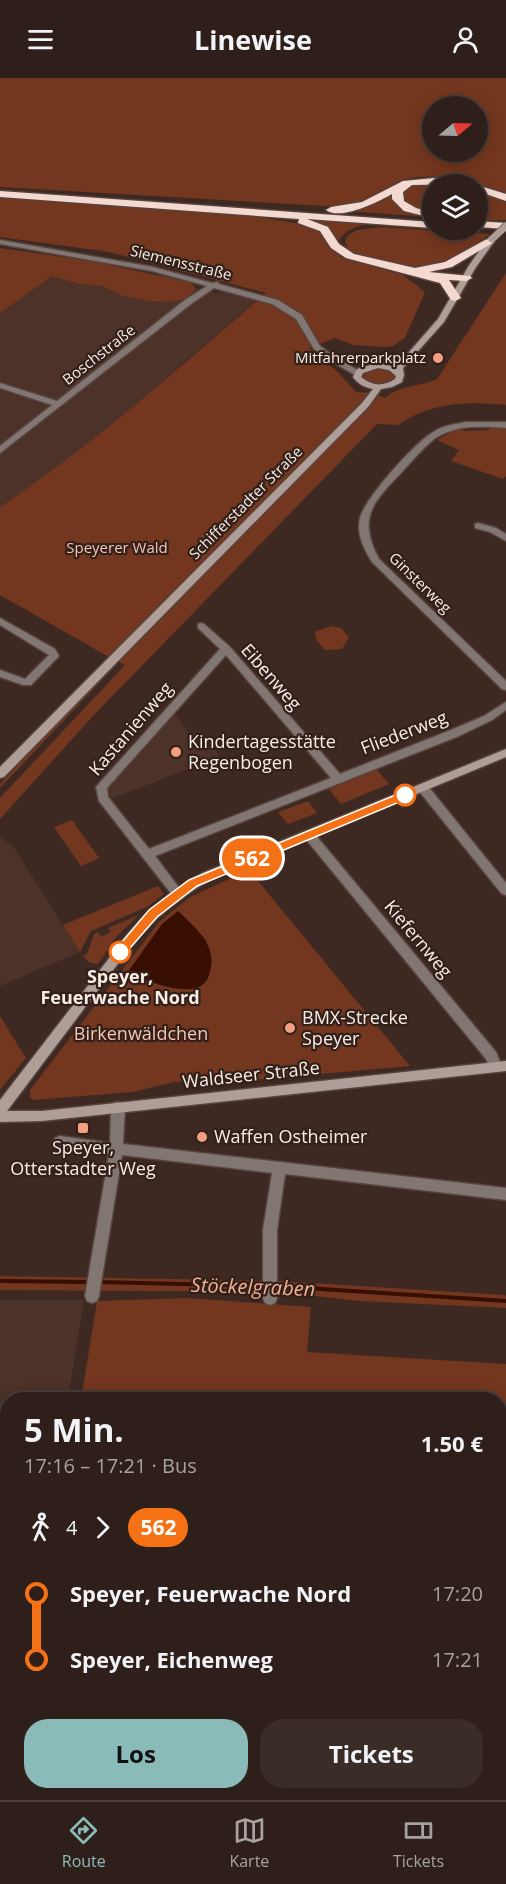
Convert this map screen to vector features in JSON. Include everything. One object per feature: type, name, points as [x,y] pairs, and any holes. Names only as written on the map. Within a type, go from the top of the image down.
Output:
[{"type":"highway","points":[[314,211],[365,205],[407,183],[422,181]]},
{"type":"highway","points":[[407,183],[398,192],[397,199],[401,205],[422,214]]},
{"type":"highway","points":[[0,192],[422,219]]},
{"type":"highway","points":[[0,192],[422,225]]},
{"type":"highway","points":[[259,212],[314,224],[324,229],[335,246],[361,260],[412,271],[466,278]]},
{"type":"highway","points":[[346,253],[342,244],[346,235],[364,226],[407,224]]},
{"type":"highway","points":[[488,225],[506,226]]},
{"type":"highway","points":[[488,227],[506,231]]},
{"type":"highway","points":[[429,272],[453,263],[490,241]]},
{"type":"highway","points":[[429,272],[448,284],[455,298]]},
{"type":"main road","points":[[382,365],[399,373],[399,368],[412,356],[441,320],[490,241],[506,226]]},
{"type":"main road","points":[[379,387],[359,380],[358,373],[368,366],[391,364],[415,350]]},
{"type":"main road","name":"Schifferstadter Straße","points":[[0,774],[379,387],[397,382],[400,377],[399,373]]},
{"type":"main road","name":"Schifferstadter Straße","points":[[351,418],[363,401],[365,384]]},
{"type":"main road","points":[[0,1110],[136,932],[177,893],[207,876],[506,753]]},
{"type":"main road","name":"Schifferstadter Straße","points":[[0,780],[12,763]]},
{"type":"main road","name":"Waldseer Straße","points":[[0,1117],[42,1116],[501,1066]]},
{"type":"street","name":"Siemensstraße","points":[[0,242],[122,262],[215,284],[275,302],[289,309],[306,326],[317,347],[358,373]]},
{"type":"street","name":"Boschstraße","points":[[0,450],[188,302],[215,284]]},
{"type":"street","points":[[331,358],[368,366]]},
{"type":"street","points":[[0,384],[58,404]]},
{"type":"street","name":"Ginsterweg","points":[[506,425],[477,423],[459,425],[442,430],[428,439],[373,499],[365,514],[363,534],[368,550],[378,563],[506,687]]},
{"type":"street","points":[[478,526],[493,530],[506,538]]},
{"type":"street","points":[[0,621],[51,651],[54,656],[27,683],[0,673]]},
{"type":"street","name":"Eibenweg","points":[[201,626],[226,649],[337,778]]},
{"type":"street","name":"Kastanienweg","points":[[177,893],[103,798],[101,787],[226,649]]},
{"type":"street","name":"Fliederweg","points":[[146,855],[455,733],[488,718],[506,705]]},
{"type":"street","points":[[423,788],[506,891]]},
{"type":"street","name":"Kiefernweg","points":[[309,835],[501,1066]]},
{"type":"street","points":[[94,1288],[116,1149],[118,1107]]},
{"type":"street","points":[[60,1142],[506,1194]]},
{"type":"street","points":[[270,1290],[270,1230],[279,1168]]},
{"type":"shaded area","points":[[0,248],[91,261],[187,281],[195,288],[215,293],[226,292],[256,301],[132,408],[48,475],[0,507]]},
{"type":"shaded area","name":"Kindertagesstätte Regenbogen","points":[[173,711],[198,746],[209,742],[220,757],[110,799],[106,790],[108,784]]},
{"type":"shaded area","points":[[0,837],[13,846],[80,952],[0,986]]},
{"type":"shaded area","points":[[178,911],[199,932],[209,949],[211,967],[205,982],[193,989],[182,989],[158,984],[127,973],[162,924]]},
{"type":"shaded area","points":[[0,1300],[84,1300],[69,1392],[0,1392]]},
{"type":"green space","points":[[0,78],[506,78],[506,193],[488,188],[488,174],[422,174],[422,177],[402,180],[374,197],[362,201],[324,206],[0,187]]},
{"type":"green space","points":[[422,184],[422,211],[406,206],[401,193],[413,185]]},
{"type":"green space","points":[[401,186],[395,198],[422,213],[422,216],[345,211],[372,204]]},
{"type":"green space","points":[[488,194],[506,200],[506,220],[488,220]]},
{"type":"green space","name":"Speyerer Wald","points":[[0,197],[250,216],[309,225],[320,231],[330,247],[342,258],[403,275],[425,292],[405,338],[393,346],[353,345],[335,338],[309,348],[338,372],[356,392],[372,393],[385,398],[403,388],[437,379],[506,273],[506,405],[477,403],[450,405],[423,412],[398,425],[377,424],[92,717],[0,819],[0,798],[125,665],[119,662],[0,788],[0,784],[116,661],[0,595],[0,507],[103,431],[266,293],[109,252],[0,237]]},
{"type":"green space","points":[[296,218],[373,224],[350,230],[339,240],[340,245],[332,236]]},
{"type":"green space","points":[[380,227],[422,230],[422,240],[482,240],[453,261],[413,268],[354,255],[348,250],[345,241],[348,235],[357,230]]},
{"type":"green space","points":[[0,248],[91,261],[192,283],[195,290],[184,300],[154,302],[123,296],[102,286],[80,284],[52,276],[0,313]]},
{"type":"green space","points":[[374,367],[388,368],[396,375],[396,378],[387,383],[374,384],[362,377],[363,373]]},
{"type":"green space","points":[[462,428],[464,431],[506,429],[506,476],[503,479],[451,461],[459,450],[437,440]]},
{"type":"green space","points":[[331,626],[341,628],[349,638],[342,649],[325,650],[316,639],[315,632]]},
{"type":"green space","points":[[376,769],[389,784],[341,804],[328,788]]},
{"type":"green space","points":[[308,801],[317,813],[288,824],[278,812]]},
{"type":"green space","points":[[72,820],[99,858],[81,866],[54,827]]},
{"type":"green space","name":"Birkenwäldchen","points":[[249,870],[410,1066],[221,1083],[174,1082],[133,1092],[33,1100],[30,1097],[30,1090],[159,922],[190,897]],"holes":[[[178,911],[206,940],[209,976],[206,982],[199,987],[185,989],[128,973]]]},
{"type":"green space","points":[[158,886],[164,894],[147,907],[91,931],[80,952],[63,925]]},
{"type":"green space","points":[[139,915],[117,936],[98,964],[90,963],[83,956],[87,954],[94,934],[98,932],[101,937],[111,932],[108,928]]},
{"type":"green space","points":[[0,1016],[26,1058],[0,1090]]},
{"type":"green space","points":[[0,1276],[279,1281],[504,1295],[506,1296],[506,1308],[360,1301],[279,1292],[0,1290]]},
{"type":"green space","points":[[188,1298],[311,1307],[307,1352],[506,1364],[506,1392],[82,1392],[97,1301]]},
{"type":"waterway","name":"Stöckelgraben","points":[[0,1281],[91,1282]]},
{"type":"waterway","name":"Stöckelgraben","points":[[98,1282],[265,1286]]},
{"type":"waterway","name":"Stöckelgraben","points":[[275,1286],[506,1301]]},
{"type":"bus line","name":"562","points":[[120,952],[163,904],[193,883],[405,795]]},
{"type":"place","name":"Mitfahrerparkplatz","points":[[438,358]]},
{"type":"place","name":"Kindertagesstätte Regenbogen","points":[[176,752]]},
{"type":"place","name":"Speyer, Feuerwache Nord","points":[[120,952]]},
{"type":"place","name":"BMX-Strecke Speyer","points":[[290,1028]]},
{"type":"place","name":"Speyer, Otterstadter Weg","points":[[83,1128]]},
{"type":"place","name":"Waffen Ostheimer","points":[[202,1137]]}]
